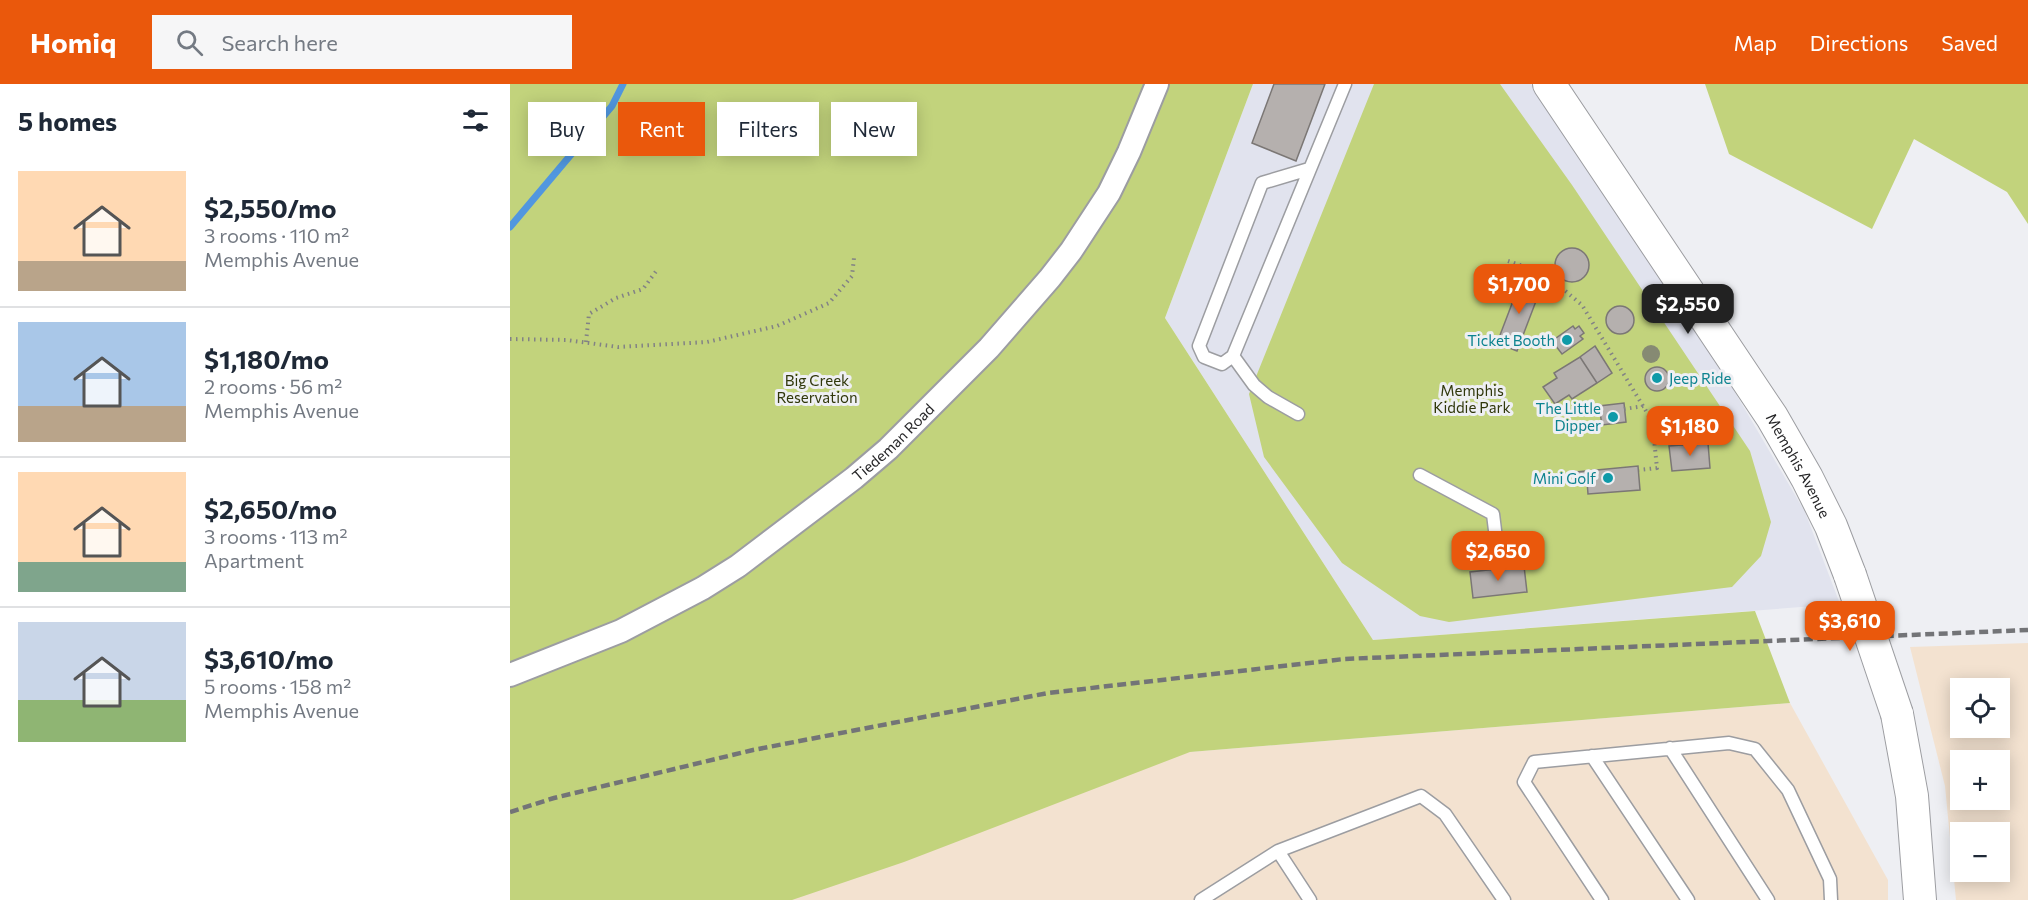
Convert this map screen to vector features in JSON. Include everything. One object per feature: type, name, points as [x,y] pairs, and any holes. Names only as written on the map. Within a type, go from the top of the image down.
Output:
[{"type":"main road","name":"Memphis Avenue","points":[[1548,84],[1772,417],[1831,526],[1897,714],[1912,796],[1920,900]]},
{"type":"street","name":"Tiedeman Road","points":[[510,675],[621,631],[703,588],[738,566],[854,478],[888,449],[989,348],[1071,251],[1109,193],[1130,152],[1157,84]]},
{"type":"lane","points":[[1309,169],[1262,183],[1199,346],[1204,357],[1222,364],[1233,356],[1345,84]]},
{"type":"lane","points":[[1233,356],[1254,385],[1268,397],[1298,414]]},
{"type":"lane","points":[[1420,476],[1492,514],[1499,563]]},
{"type":"lane","points":[[1602,900],[1524,782],[1534,762],[1729,743],[1755,749],[1788,790],[1830,879],[1831,900]]},
{"type":"lane","points":[[1670,748],[1768,900]]},
{"type":"lane","points":[[1592,756],[1688,900]]},
{"type":"lane","points":[[1201,900],[1278,851],[1421,796],[1445,814],[1504,900]]},
{"type":"lane","points":[[1278,851],[1310,900]]},
{"type":"path","points":[[510,339],[567,340],[618,347],[706,342],[777,326],[829,303],[852,276],[854,258]]},
{"type":"path","points":[[1508,261],[1544,273],[1582,305],[1645,406],[1653,429],[1657,468],[1639,470]]},
{"type":"path","points":[[586,342],[589,314],[616,298],[644,289],[657,270]]},
{"type":"path","points":[[1624,409],[1645,406]]},
{"type":"shaded area","name":"Memphis Kiddie Park","points":[[1253,84],[1531,84],[1705,341],[1805,512],[1840,604],[1373,640],[1165,318]]},
{"type":"shaded area","points":[[2028,643],[2028,900],[1956,900],[1954,882],[2010,882],[2010,822],[1950,822],[1950,838],[1945,786],[1910,647]]},
{"type":"shaded area","points":[[1790,703],[1888,880],[1888,900],[551,900],[1190,752]]},
{"type":"green space","name":"Big Creek Reservation","points":[[510,84],[1253,84],[1165,318],[1373,640],[1755,611],[1790,703],[1190,752],[904,862],[792,900],[510,900]]},
{"type":"green space","name":"Memphis Kiddie Park","points":[[1374,84],[1500,84],[1572,185],[1750,451],[1771,522],[1761,556],[1732,587],[1449,622],[1420,616],[1342,563],[1264,457],[1249,394]]},
{"type":"green space","points":[[1705,84],[2028,84],[2028,224],[2007,192],[1914,139],[1872,229],[1729,154]]},
{"type":"building","points":[[1274,84],[1325,84],[1296,161],[1252,143]]},
{"type":"building","points":[[1572,248],[1584,253],[1589,265],[1584,277],[1572,282],[1560,277],[1555,265],[1560,253]]},
{"type":"building","points":[[1521,280],[1541,288],[1517,351],[1497,343]]},
{"type":"building","points":[[1620,306],[1630,310],[1634,320],[1630,330],[1620,334],[1610,330],[1606,320],[1610,310]]},
{"type":"building","name":"Ticket Booth","points":[[1573,326],[1575,329],[1579,326],[1584,333],[1580,336],[1583,339],[1562,354],[1552,341]]},
{"type":"building","points":[[1595,346],[1612,373],[1597,383],[1580,357]]},
{"type":"building","points":[[1580,357],[1597,383],[1572,399],[1569,395],[1555,404],[1543,387],[1557,378],[1554,373]]},
{"type":"building","name":"Jeep Ride","points":[[1657,367],[1665,371],[1669,379],[1665,387],[1657,391],[1649,387],[1645,379],[1649,371]]},
{"type":"building","name":"The Little Dipper","points":[[1624,403],[1626,422],[1602,425],[1599,406]]},
{"type":"building","points":[[1708,443],[1710,468],[1672,471],[1669,446]]},
{"type":"building","name":"Mini Golf","points":[[1638,466],[1640,490],[1588,494],[1587,481],[1577,482],[1576,472]]},
{"type":"building","points":[[1524,566],[1527,592],[1473,598],[1470,572]]},
{"type":"waterway","points":[[510,227],[612,106],[623,84]]},
{"type":"railway","points":[[510,812],[554,798],[753,750],[1048,693],[1344,659],[2028,630]]},
{"type":"place","name":"Ticket Booth","points":[[1567,340]]},
{"type":"place","name":"Jeep Ride","points":[[1657,378]]},
{"type":"place","name":"The Little Dipper","points":[[1613,417]]},
{"type":"place","name":"Mini Golf","points":[[1608,478]]}]
